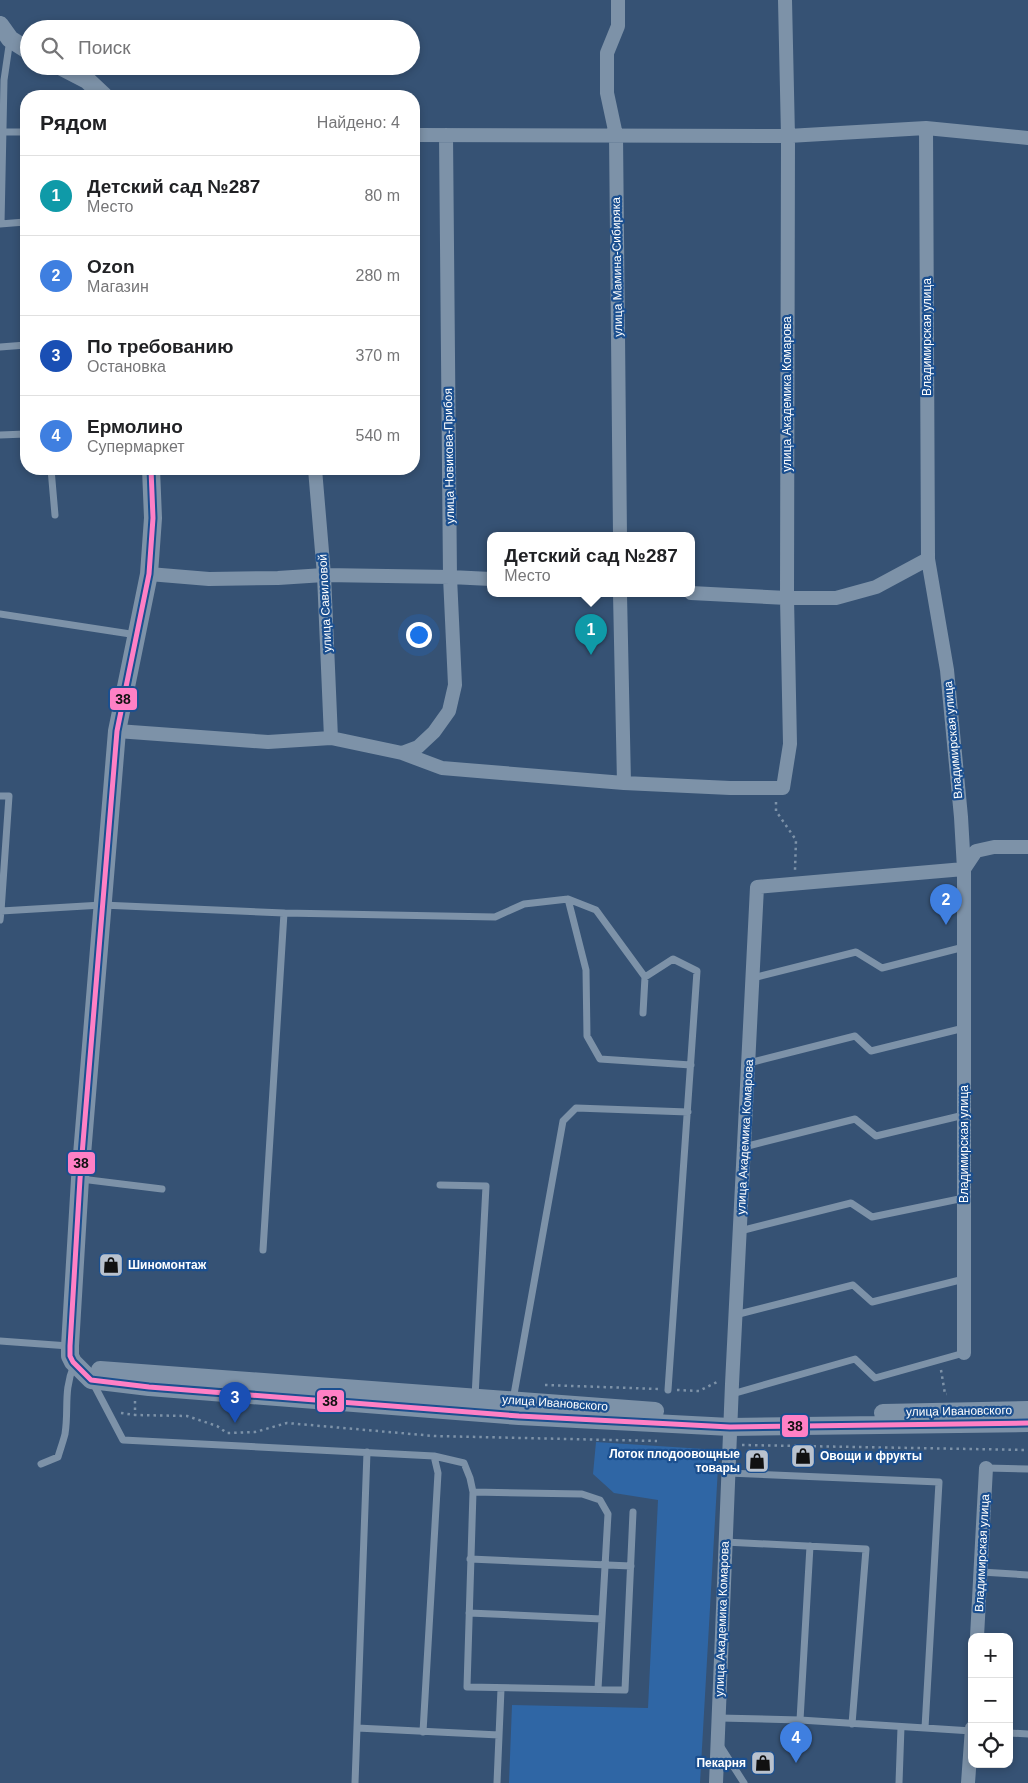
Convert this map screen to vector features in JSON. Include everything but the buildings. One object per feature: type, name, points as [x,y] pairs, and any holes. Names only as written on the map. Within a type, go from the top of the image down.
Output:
[{"type":"street","name":"улица Мамина-Сибиряка","points":[[618,0],[618,26],[607,53],[607,94],[616,135],[620,532]]},
{"type":"street","name":"улица Академика Комарова","points":[[780,788],[790,744],[787,598],[788,136],[785,0]]},
{"type":"street","points":[[5,32],[20,44]]},
{"type":"street","points":[[77,75],[87,80],[98,90]]},
{"type":"street","points":[[420,135],[788,136],[926,128],[1028,138]]},
{"type":"street","name":"Владимирская улица","points":[[926,128],[928,559],[947,670],[964,869],[964,1353]]},
{"type":"street","name":"улица Новикова-Прибоя","points":[[402,753],[418,747],[434,732],[448,711],[455,685],[450,577],[446,135]]},
{"type":"street","points":[[83,1372],[70,1356],[80,1179],[118,731],[149,574],[153,518],[151,475]]},
{"type":"street","name":"улица Савиловой","points":[[316,475],[324,575],[331,738]]},
{"type":"street","points":[[695,592],[787,598],[836,598],[876,587],[928,559]]},
{"type":"street","points":[[149,574],[209,579],[324,575],[450,577],[487,580]]},
{"type":"street","points":[[620,597],[624,783]]},
{"type":"street","points":[[118,731],[268,742],[331,738],[402,753],[442,768],[624,783],[730,788],[780,788]]},
{"type":"street","points":[[794,884],[964,869],[976,851],[994,847],[1028,847]]},
{"type":"street","name":"улица Академика Комарова","points":[[716,1783],[728,1456],[757,888],[794,884]]},
{"type":"street","name":"улица Ивановского","points":[[83,1372],[92,1369],[475,1397],[730,1422],[1028,1410]]},
{"type":"street","name":"улица Ивановского","points":[[83,1372],[149,1387],[518,1416],[730,1422],[1028,1423]]},
{"type":"street","name":"Владимирская улица","points":[[977,1633],[986,1468]]},
{"type":"street","points":[[968,1783],[969,1768]]},
{"type":"lane","points":[[5,32],[0,224],[20,222]]},
{"type":"lane","points":[[2,132],[20,132]]},
{"type":"lane","points":[[0,347],[20,345]]},
{"type":"lane","points":[[0,435],[20,434]]},
{"type":"lane","points":[[52,475],[55,515]]},
{"type":"lane","points":[[0,614],[137,635]]},
{"type":"lane","points":[[0,796],[8,796],[0,920]]},
{"type":"lane","points":[[1,911],[102,905],[284,913],[495,917],[524,904],[568,899],[596,910],[645,977],[643,1013]]},
{"type":"lane","points":[[568,899],[586,970],[588,1036],[600,1059],[691,1064]]},
{"type":"lane","points":[[263,1250],[284,913]]},
{"type":"lane","points":[[753,978],[856,952],[882,968],[964,947]]},
{"type":"lane","points":[[645,977],[673,959],[697,971],[668,1390]]},
{"type":"lane","points":[[749,1063],[855,1036],[871,1051],[964,1028]]},
{"type":"lane","points":[[513,1400],[563,1121],[576,1108],[688,1112]]},
{"type":"lane","points":[[744,1147],[856,1119],[876,1136],[964,1115]]},
{"type":"lane","points":[[80,1179],[162,1189]]},
{"type":"lane","points":[[440,1185],[486,1186],[475,1397]]},
{"type":"lane","points":[[740,1231],[852,1203],[872,1217],[964,1198]]},
{"type":"lane","points":[[735,1315],[853,1285],[872,1302],[964,1279]]},
{"type":"lane","points":[[0,1341],[70,1346]]},
{"type":"lane","points":[[731,1391],[856,1359],[875,1378],[964,1353]]},
{"type":"lane","points":[[41,1464],[58,1457],[65,1434],[68,1384],[83,1372],[123,1440],[434,1456],[464,1463],[473,1492],[466,1687],[625,1690],[633,1512]]},
{"type":"lane","points":[[355,1783],[367,1452]]},
{"type":"lane","points":[[424,1732],[438,1473],[434,1456]]},
{"type":"lane","points":[[986,1468],[1028,1470]]},
{"type":"lane","points":[[728,1473],[939,1482],[925,1728]]},
{"type":"lane","points":[[473,1492],[582,1494],[600,1500],[608,1514],[598,1689]]},
{"type":"lane","points":[[725,1542],[866,1549],[852,1724]]},
{"type":"lane","points":[[800,1720],[810,1546]]},
{"type":"lane","points":[[470,1559],[631,1566]]},
{"type":"lane","points":[[981,1572],[1028,1575]]},
{"type":"lane","points":[[469,1614],[602,1619]]},
{"type":"lane","points":[[497,1783],[501,1689]]},
{"type":"lane","points":[[719,1718],[800,1720],[968,1730]]},
{"type":"lane","points":[[899,1783],[902,1726]]},
{"type":"lane","points":[[357,1728],[499,1735]]},
{"type":"lane","points":[[1013,1733],[1028,1734]]},
{"type":"lane","points":[[718,1742],[744,1783]]},
{"type":"path","points":[[780,788],[776,811],[796,840],[794,884]]},
{"type":"path","points":[[939,1360],[944,1394],[954,1394]]},
{"type":"shaded area","points":[[596,1442],[719,1450],[700,1783],[509,1783],[512,1705],[648,1708],[658,1500],[614,1493],[593,1474]]},
{"type":"transit line","name":"38","points":[[151,475],[153,518],[149,574],[117,731],[80,1179],[70,1346],[70,1356],[73,1362],[91,1380],[149,1387],[519,1416],[730,1427],[1028,1423]]},
{"type":"place","name":"Детский сад №287","points":[[591,655]]},
{"type":"place","name":"Ozon","points":[[946,925]]},
{"type":"place","name":"Шиномонтаж","points":[[111,1265]]},
{"type":"place","name":"По требованию","points":[[235,1423]]},
{"type":"place","name":"Овощи и фрукты","points":[[803,1456]]},
{"type":"place","name":"Лоток плодоовощные товары","points":[[757,1461]]},
{"type":"place","name":"Пекарня","points":[[763,1763]]},
{"type":"place","name":"Ермолино","points":[[796,1763]]}]
